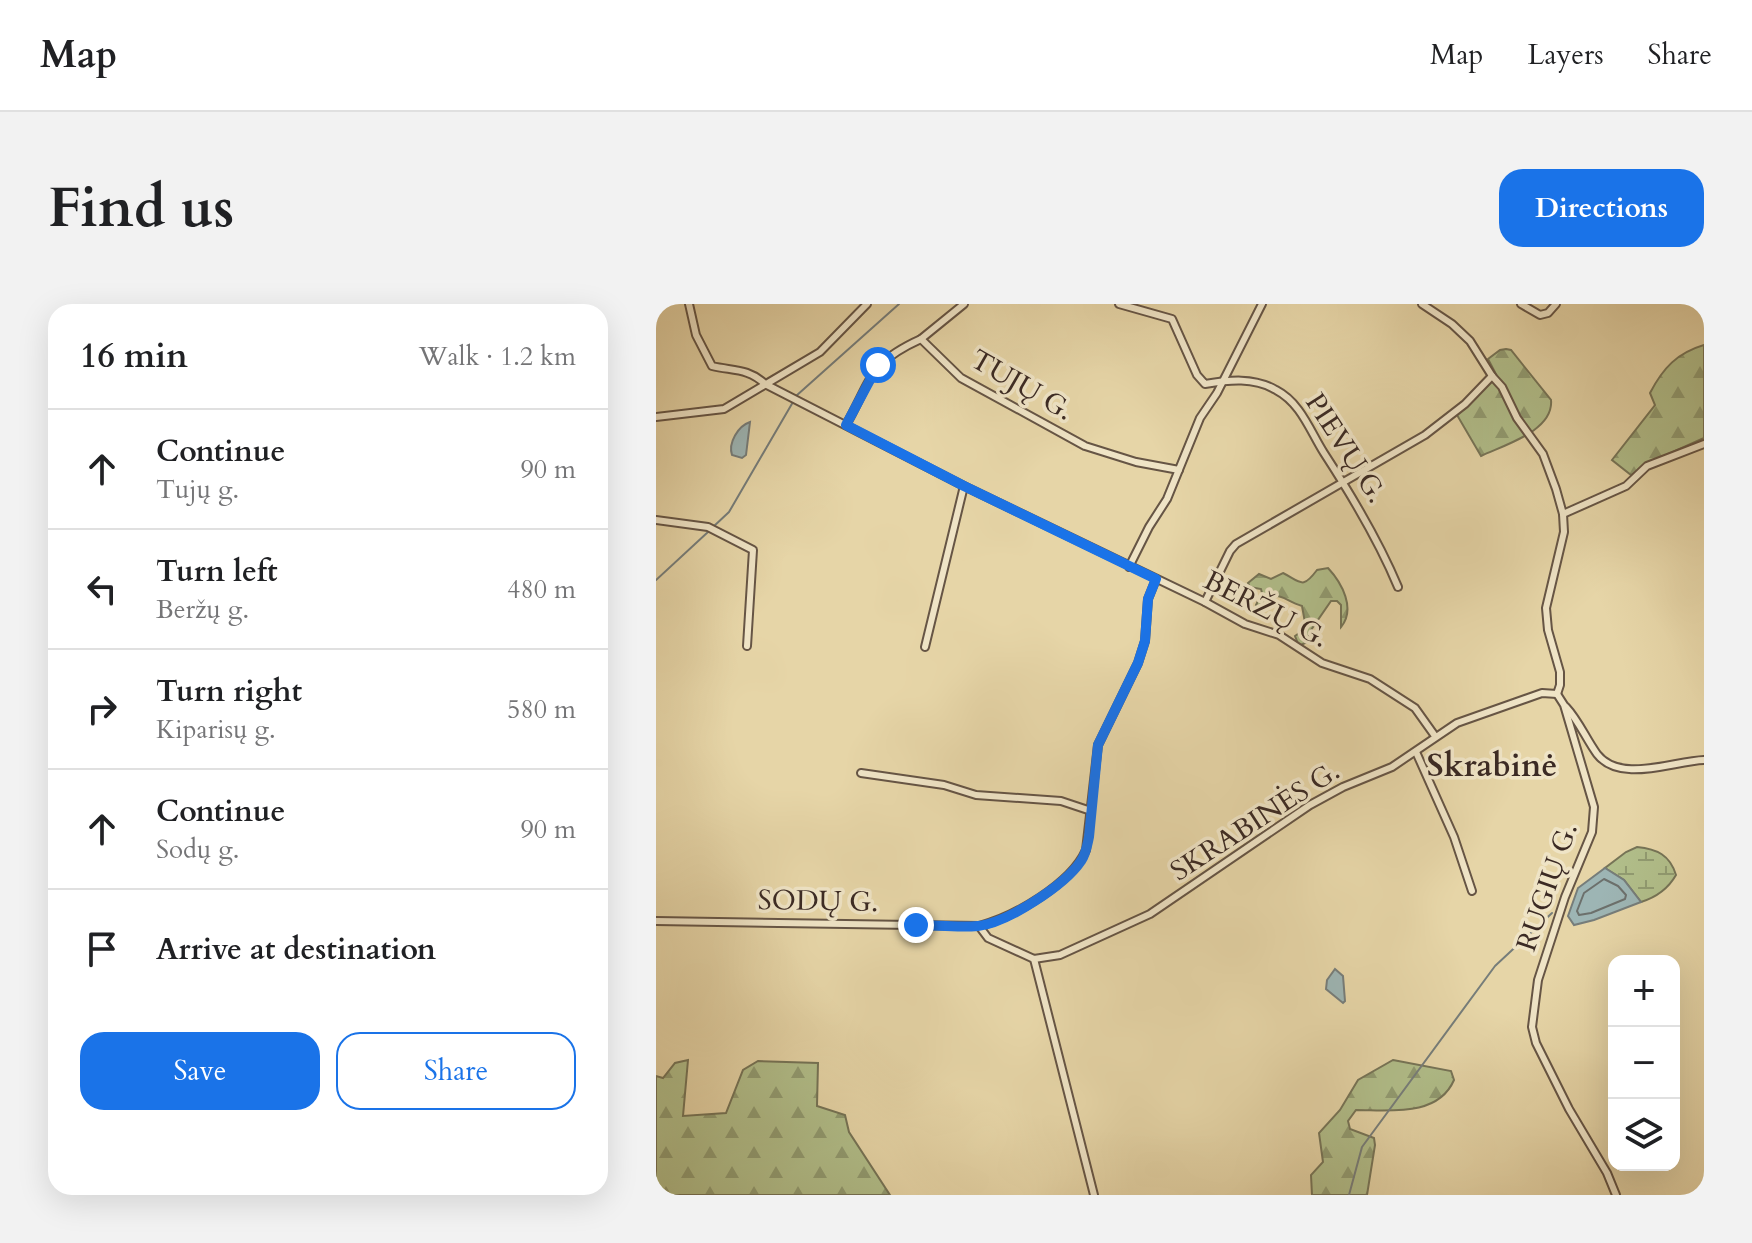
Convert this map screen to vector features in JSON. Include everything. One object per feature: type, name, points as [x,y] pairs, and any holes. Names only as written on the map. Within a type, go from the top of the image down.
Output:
[{"type":"street","name":"BERŽŲ G.","points":[[689,304],[696,335],[710,365],[746,371],[765,384],[964,486],[1245,624],[1279,635],[1322,663],[1370,679],[1415,708],[1435,736]]},
{"type":"street","points":[[656,417],[724,409],[820,352],[867,304]]},
{"type":"street","points":[[846,425],[878,365],[921,339],[964,304]]},
{"type":"street","points":[[1119,304],[1172,319],[1201,380],[1205,384],[1221,383]]},
{"type":"street","points":[[1129,567],[1167,499],[1200,418],[1262,304]]},
{"type":"street","points":[[1422,304],[1462,331],[1502,387],[1517,418],[1543,454],[1563,514],[1626,486],[1647,466],[1704,444]]},
{"type":"street","points":[[1429,309],[1437,304]]},
{"type":"street","points":[[1521,304],[1540,315],[1548,313],[1556,304]]},
{"type":"street","name":"TUJŲ G.","points":[[921,339],[961,378],[1085,446],[1152,467],[1179,470]]},
{"type":"street","points":[[1205,602],[1236,544],[1439,426],[1492,376]]},
{"type":"street","name":"PIEVŲ G.","points":[[1221,383],[1242,380],[1257,382],[1285,395],[1303,415],[1380,544],[1398,587]]},
{"type":"street","points":[[925,647],[964,486]]},
{"type":"street","name":"RUGIŲ G.","points":[[1563,514],[1564,532],[1546,608],[1548,630],[1560,672],[1557,694],[1564,705],[1594,807],[1594,823],[1565,897],[1538,980],[1532,1012],[1536,1043],[1616,1195]]},
{"type":"street","points":[[656,520],[708,527],[753,550],[747,646]]},
{"type":"street","points":[[1094,1195],[1034,959],[988,938],[979,926],[1011,915],[1067,876],[1080,863],[1086,850],[1098,745],[1138,663],[1145,641],[1148,599],[1156,579]]},
{"type":"street","name":"SKRABINĖS G.","points":[[1034,959],[1060,955],[1150,914],[1317,801],[1392,767],[1457,723],[1542,693],[1557,694]]},
{"type":"street","points":[[1564,705],[1598,755],[1610,765],[1650,770],[1672,763],[1704,760]]},
{"type":"street","points":[[1416,752],[1454,837],[1472,891]]},
{"type":"street","points":[[861,773],[944,785],[976,795],[1061,801],[1091,811]]},
{"type":"street","name":"SODŲ G.","points":[[656,921],[979,926]]},
{"type":"green space","points":[[1704,345],[1704,438],[1631,475],[1612,460],[1655,405],[1650,393],[1660,376],[1678,357]]},
{"type":"green space","points":[[1506,349],[1511,350],[1551,400],[1550,411],[1545,420],[1526,436],[1481,456],[1457,415],[1497,376],[1488,359]]},
{"type":"green space","points":[[1328,568],[1345,596],[1345,620],[1341,627],[1341,605],[1331,601],[1309,633],[1307,642],[1299,646],[1295,636],[1306,628],[1302,606],[1276,596],[1260,608],[1256,605],[1261,589],[1250,587],[1248,583],[1259,574],[1271,579],[1283,573],[1304,582],[1317,570]]},
{"type":"green space","points":[[1637,847],[1662,854],[1676,875],[1662,892],[1641,902],[1624,880],[1605,868]]},
{"type":"green space","points":[[688,1060],[683,1116],[726,1113],[743,1070],[758,1061],[818,1063],[817,1106],[845,1115],[849,1132],[890,1195],[656,1195],[656,1076],[663,1078],[675,1063]]},
{"type":"green space","points":[[1393,1060],[1451,1071],[1454,1080],[1447,1092],[1425,1106],[1398,1110],[1356,1110],[1348,1121],[1350,1129],[1374,1138],[1375,1145],[1367,1195],[1312,1195],[1311,1175],[1323,1162],[1319,1133],[1340,1110],[1358,1080]]},
{"type":"water","points":[[750,422],[746,455],[742,458],[732,455],[731,445],[735,436]]},
{"type":"water","points":[[1605,868],[1624,880],[1641,902],[1574,925],[1568,916],[1578,888]]},
{"type":"water","points":[[1335,969],[1343,976],[1343,1003],[1326,989],[1327,980]]},
{"type":"waterway","points":[[796,396],[899,304]]},
{"type":"waterway","points":[[713,527],[729,512],[793,402]]},
{"type":"waterway","points":[[656,580],[708,532]]},
{"type":"waterway","points":[[1349,1195],[1362,1147],[1495,966],[1552,913]]},
{"type":"district","name":"Skrabinė","points":[[1492,766]]},
{"type":"route","points":[[878,365],[846,425],[1156,579],[1148,599],[1145,641],[1138,663],[1098,745],[1089,837],[1080,863],[1041,895],[995,922],[979,926],[916,925]]}]
